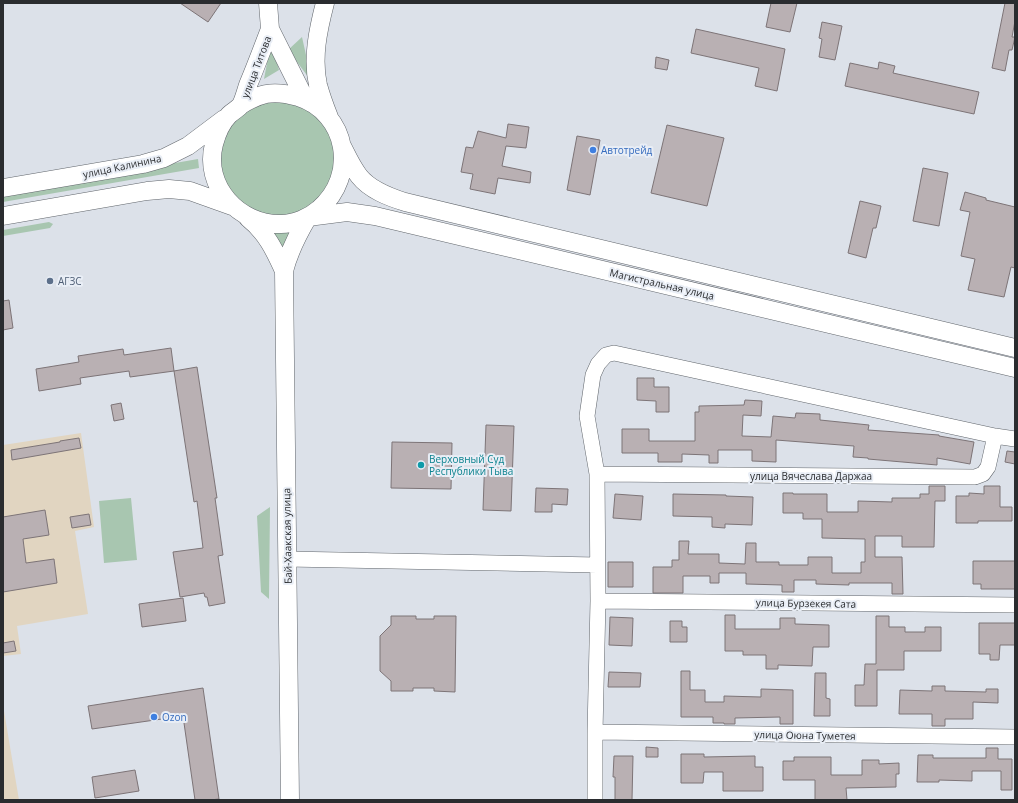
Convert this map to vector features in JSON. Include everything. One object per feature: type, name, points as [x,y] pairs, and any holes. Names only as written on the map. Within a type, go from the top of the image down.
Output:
[{"type":"main road","name":"улица Титова","points":[[268,3],[270,29],[305,99]]},
{"type":"main road","points":[[3,216],[147,191],[169,189],[190,191],[237,209],[254,220],[267,223],[281,224],[295,222],[316,212],[326,204],[339,183],[343,158],[342,146],[337,131],[329,118],[318,85],[315,60],[318,32],[325,3]]},
{"type":"main road","name":"улица Титова","points":[[235,110],[270,29]]},
{"type":"main road","points":[[237,209],[222,193],[215,177],[212,161],[214,144],[220,129],[235,110],[255,97],[278,93],[305,99],[318,107],[329,118]]},
{"type":"main road","name":"улица Калинина","points":[[3,188],[143,164],[164,158],[188,146],[235,110]]},
{"type":"main road","name":"Магистральная улица","points":[[342,146],[360,177],[368,185],[390,197],[405,202],[1015,348]]},
{"type":"main road","name":"Бай-Хаакская улица","points":[[237,209],[257,224],[267,237],[284,271]]},
{"type":"main road","name":"Магистральная улица","points":[[308,216],[347,212],[375,216],[1015,368]]},
{"type":"main road","name":"Бай-Хаакская улица","points":[[290,800],[284,271],[291,249],[308,216]]},
{"type":"street","points":[[595,800],[598,601],[597,474],[587,416],[593,375],[598,364],[606,356],[614,353],[995,436],[1015,439]]},
{"type":"street","name":"улица Вячеслава Даржаа","points":[[597,474],[975,477],[983,474],[988,468],[995,436]]},
{"type":"street","points":[[288,559],[597,565]]},
{"type":"street","name":"улица Бурзекея Сата","points":[[598,601],[1015,605]]},
{"type":"street","name":"улица Оюна Туметея","points":[[595,732],[1015,737]]},
{"type":"shaded area","points":[[81,433],[94,527],[75,531],[88,614],[17,626],[21,654],[3,656],[3,445]]},
{"type":"shaded area","points":[[3,705],[19,800],[3,800]]},
{"type":"green space","points":[[302,37],[312,82],[288,50]]},
{"type":"green space","points":[[271,42],[279,70],[264,79]]},
{"type":"green space","points":[[278,102],[300,106],[319,118],[331,137],[335,159],[331,181],[319,200],[300,212],[278,216],[256,212],[237,200],[225,181],[221,159],[225,137],[237,118],[256,106]]},
{"type":"green space","points":[[198,159],[199,168],[3,202],[3,193]]},
{"type":"green space","points":[[49,222],[53,224],[50,228],[3,236],[3,230]]},
{"type":"green space","points":[[293,229],[281,251],[268,230]]},
{"type":"green space","points":[[131,498],[137,560],[104,563],[99,501]]},
{"type":"green space","points":[[270,507],[269,599],[261,592],[257,516]]},
{"type":"building","points":[[180,3],[221,3],[208,22]]},
{"type":"building","points":[[771,3],[797,3],[790,32],[766,27]]},
{"type":"building","points":[[1005,3],[1015,3],[1015,21],[1012,37],[1015,37],[1012,50],[1009,50],[1005,71],[992,68]]},
{"type":"building","points":[[822,22],[842,26],[835,60],[819,57],[822,39],[819,38]]},
{"type":"building","points":[[696,29],[785,49],[777,91],[755,86],[759,68],[691,53]]},
{"type":"building","points":[[656,57],[669,60],[667,70],[655,68]]},
{"type":"building","points":[[879,62],[895,66],[893,73],[979,92],[974,114],[845,86],[850,63],[878,69]]},
{"type":"building","points":[[508,124],[529,127],[526,148],[506,146],[502,166],[531,172],[530,183],[498,178],[495,194],[470,189],[473,174],[461,172],[466,147],[473,148],[478,131],[506,138]]},
{"type":"building","points":[[667,125],[724,138],[707,206],[651,193]]},
{"type":"building","points":[[577,136],[600,140],[590,195],[567,190]]},
{"type":"building","points":[[923,168],[948,173],[939,226],[913,221]]},
{"type":"building","points":[[965,192],[986,198],[986,200],[1015,207],[1015,268],[1011,267],[1004,297],[968,290],[975,259],[961,256],[970,212],[960,210]]},
{"type":"building","points":[[860,201],[881,206],[876,228],[873,228],[866,258],[848,253]]},
{"type":"building","points":[[9,300],[13,328],[3,330],[3,301]]},
{"type":"building","points":[[171,348],[174,371],[130,377],[129,371],[80,378],[81,384],[39,391],[36,369],[79,362],[78,356],[123,349],[124,355]]},
{"type":"building","points":[[197,367],[217,498],[215,498],[223,555],[218,556],[225,603],[209,606],[207,597],[205,597],[204,593],[180,597],[173,552],[203,548],[197,501],[194,502],[174,371]]},
{"type":"building","points":[[637,378],[654,378],[654,387],[669,387],[669,412],[656,412],[656,401],[637,400]]},
{"type":"building","points":[[745,400],[762,401],[761,416],[743,415],[742,436],[771,437],[773,416],[795,418],[796,413],[820,414],[820,420],[869,425],[868,430],[939,435],[974,442],[970,464],[937,458],[937,465],[868,459],[853,457],[854,446],[776,440],[776,462],[752,461],[752,450],[718,450],[718,463],[709,463],[709,455],[682,454],[682,462],[658,462],[658,453],[622,453],[622,429],[649,429],[649,441],[695,441],[695,412],[699,412],[699,406],[744,405]]},
{"type":"building","points":[[121,403],[124,419],[114,421],[111,405]]},
{"type":"building","points":[[486,425],[514,426],[511,511],[483,510]]},
{"type":"building","points":[[79,438],[81,448],[12,460],[11,450]]},
{"type":"building","name":"Верховный Суд Республики Тыва","points":[[392,442],[452,443],[451,489],[391,488]]},
{"type":"building","points":[[1007,451],[1015,452],[1015,464],[1005,462]]},
{"type":"building","points":[[929,486],[945,486],[945,501],[935,501],[934,547],[902,547],[902,536],[875,536],[875,557],[902,557],[903,594],[892,594],[892,583],[849,583],[849,585],[816,584],[816,580],[794,580],[794,592],[782,592],[782,585],[746,584],[746,573],[719,573],[719,583],[710,583],[710,576],[683,576],[683,593],[653,593],[653,567],[672,567],[672,560],[679,560],[679,541],[689,541],[688,554],[719,554],[719,563],[745,564],[746,543],[756,543],[756,562],[779,562],[779,565],[808,565],[808,557],[832,557],[832,573],[861,573],[861,562],[865,562],[865,539],[822,538],[822,519],[803,519],[803,513],[783,513],[783,493],[827,494],[827,512],[858,512],[858,501],[892,502],[892,498],[920,498],[920,494],[929,494]]},
{"type":"building","points":[[984,486],[1000,486],[1000,507],[1012,507],[1012,521],[978,521],[978,523],[956,523],[956,496],[969,496],[969,493],[984,494]]},
{"type":"building","points":[[536,488],[568,489],[567,505],[552,504],[552,512],[535,512]]},
{"type":"building","points":[[615,494],[643,496],[641,520],[613,518]]},
{"type":"building","points":[[673,494],[753,497],[752,525],[725,524],[725,528],[712,527],[712,517],[673,516]]},
{"type":"building","points":[[45,510],[49,535],[23,539],[26,563],[54,559],[57,583],[3,592],[3,517]]},
{"type":"building","points":[[89,514],[91,525],[72,528],[70,517]]},
{"type":"building","points":[[973,561],[1015,561],[1015,589],[981,589],[981,584],[973,584]]},
{"type":"building","points":[[608,562],[633,562],[633,587],[608,587]]},
{"type":"building","points":[[183,598],[186,621],[142,627],[139,604]]},
{"type":"building","points":[[725,615],[735,615],[735,629],[780,629],[780,618],[795,618],[795,624],[829,625],[829,647],[813,647],[812,666],[778,665],[778,669],[766,669],[766,655],[743,655],[743,651],[725,651]]},
{"type":"building","points":[[391,616],[416,616],[416,619],[434,619],[434,616],[456,616],[455,692],[434,691],[434,688],[413,688],[413,691],[391,691],[391,681],[380,671],[380,636],[391,625]]},
{"type":"building","points":[[876,616],[889,616],[889,627],[905,627],[905,632],[925,632],[925,627],[941,627],[941,651],[904,651],[904,670],[877,670],[877,706],[855,706],[855,685],[864,685],[865,664],[876,664]]},
{"type":"building","points":[[610,617],[633,618],[632,646],[609,645]]},
{"type":"building","points":[[670,621],[682,621],[682,627],[687,627],[687,642],[670,642]]},
{"type":"building","points":[[979,623],[1015,623],[1015,645],[1000,645],[999,660],[990,660],[990,654],[979,654]]},
{"type":"building","points":[[14,641],[16,651],[3,653],[3,643]]},
{"type":"building","points":[[681,671],[690,671],[690,690],[705,690],[705,702],[724,702],[724,696],[761,697],[761,689],[793,690],[793,724],[780,724],[780,717],[735,718],[735,724],[724,724],[713,723],[713,717],[681,717]]},
{"type":"building","points":[[609,672],[641,673],[640,687],[608,687]]},
{"type":"building","points":[[815,673],[826,673],[826,698],[830,699],[830,716],[814,716]]},
{"type":"building","points":[[932,686],[945,686],[945,691],[986,692],[986,689],[998,689],[998,703],[973,702],[973,719],[945,719],[945,726],[932,726],[932,714],[899,714],[900,690],[932,691]]},
{"type":"building","points":[[203,688],[219,799],[195,800],[183,716],[92,729],[88,706]]},
{"type":"building","points":[[646,747],[658,748],[658,757],[646,757]]},
{"type":"building","points":[[986,748],[998,748],[998,759],[1012,759],[1012,790],[1001,790],[1001,771],[972,771],[972,781],[939,780],[939,782],[917,782],[918,755],[933,755],[933,758],[986,758]]},
{"type":"building","points":[[681,754],[704,754],[704,757],[755,756],[755,767],[763,767],[763,791],[723,791],[723,772],[704,772],[703,783],[681,783]]},
{"type":"building","points":[[614,756],[633,756],[632,800],[615,800],[615,777],[613,777]]},
{"type":"building","points":[[794,757],[831,757],[831,775],[862,775],[862,760],[879,760],[879,764],[899,763],[899,774],[896,774],[896,787],[846,788],[847,800],[815,800],[815,780],[783,780],[783,761],[794,761]]},
{"type":"building","points":[[135,770],[139,791],[95,798],[92,777]]},
{"type":"place","name":"Автотрейд","points":[[593,150]]},
{"type":"place","name":"АГЗС","points":[[50,281]]},
{"type":"place","name":"Верховный Суд Республики Тыва","points":[[421,465]]},
{"type":"place","name":"Ozon","points":[[154,717]]}]
